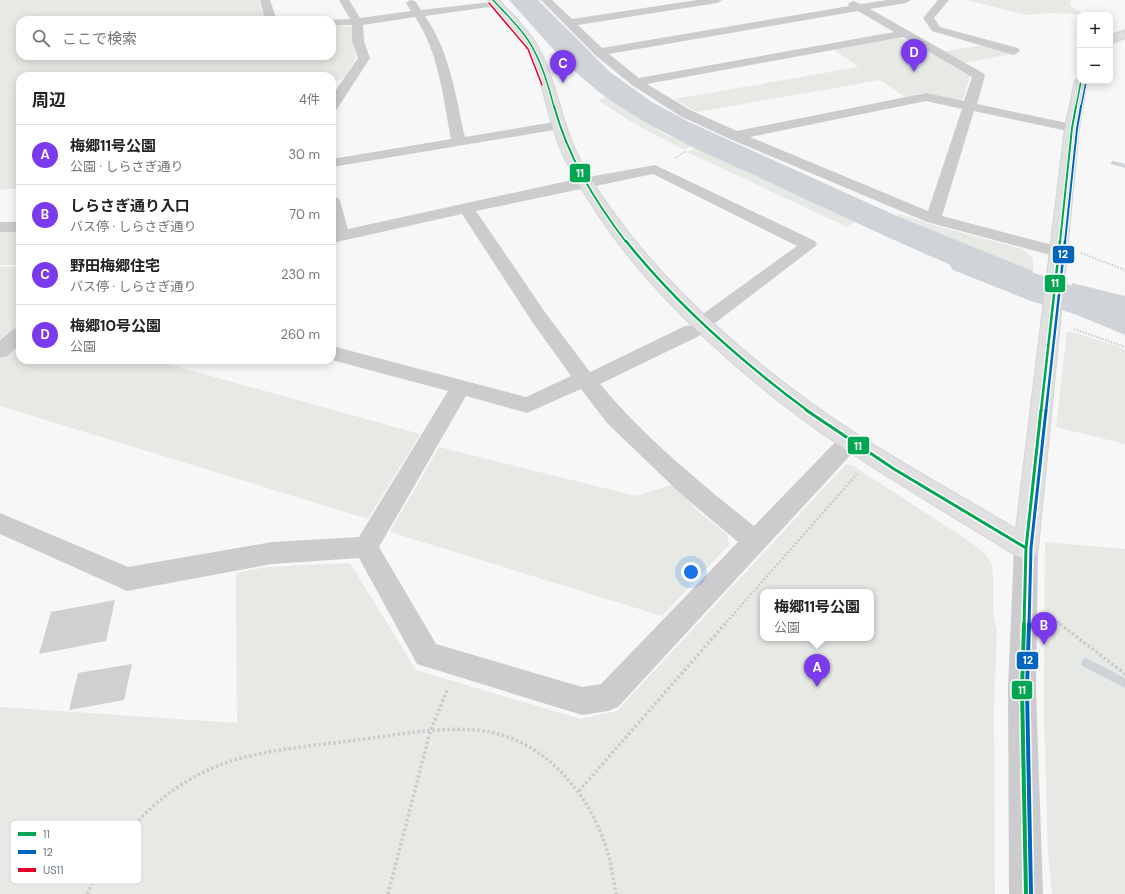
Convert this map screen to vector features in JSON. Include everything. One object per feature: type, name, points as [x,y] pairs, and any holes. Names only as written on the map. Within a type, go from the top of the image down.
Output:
[{"type":"street","points":[[265,0],[270,16]]},
{"type":"street","points":[[336,100],[364,58],[358,41],[357,22],[344,0]]},
{"type":"street","points":[[409,0],[431,33],[439,52],[459,142]]},
{"type":"street","points":[[546,0],[599,52],[636,82],[685,113],[735,136],[933,219],[1059,249]]},
{"type":"street","points":[[570,23],[717,0]]},
{"type":"street","points":[[846,0],[903,34],[979,76],[933,219]]},
{"type":"street","points":[[599,52],[906,0]]},
{"type":"street","points":[[944,0],[928,18],[936,29],[1014,51]]},
{"type":"street","points":[[336,22],[357,22],[500,1],[532,46],[547,83],[569,152],[585,182],[622,235],[658,277],[697,327],[755,368],[825,424],[850,441],[1026,548]]},
{"type":"street","points":[[1113,39],[1125,33]]},
{"type":"street","points":[[636,82],[903,34]]},
{"type":"street","points":[[1026,894],[1022,689],[1026,548],[1072,128],[1080,84]]},
{"type":"street","points":[[735,136],[926,97],[1072,128]]},
{"type":"street","points":[[336,162],[560,126]]},
{"type":"street","points":[[336,354],[527,405],[585,380],[697,327],[809,244],[655,169],[585,182],[337,237]]},
{"type":"street","points":[[466,208],[540,319],[585,380],[615,417],[690,488],[755,542]]},
{"type":"street","points":[[0,227],[16,227]]},
{"type":"street","points":[[0,351],[16,337]]},
{"type":"street","points":[[366,547],[460,388]]},
{"type":"street","points":[[366,547],[427,655],[582,701],[608,696],[850,441]]},
{"type":"street","points":[[0,523],[127,579],[272,553],[366,547]]},
{"type":"path","points":[[1059,249],[1125,270]]},
{"type":"path","points":[[1052,318],[1125,347]]},
{"type":"path","points":[[579,791],[863,468]]},
{"type":"path","points":[[1024,596],[1098,655],[1125,674]]},
{"type":"path","points":[[388,894],[430,732],[459,664]]},
{"type":"path","points":[[140,820],[146,813],[188,780],[231,759],[274,750],[454,729],[494,733],[531,747],[564,773],[586,800],[602,832],[614,869],[616,894]]},
{"type":"path","points":[[87,894],[93,884]]},
{"type":"shaded area","points":[[0,0],[259,0],[264,16],[16,16],[16,60],[336,60],[336,25],[352,27],[352,40],[356,57],[345,78],[336,81],[336,72],[16,72],[16,188],[0,190]]},
{"type":"shaded area","points":[[509,0],[538,0],[610,72],[652,102],[689,122],[897,216],[1033,271],[1029,298],[869,228],[712,156],[652,126],[613,102],[584,80]]},
{"type":"shaded area","points":[[967,0],[1071,0],[1070,5],[1080,12],[1077,12],[1077,14],[1049,13],[1026,15]]},
{"type":"shaded area","points":[[898,38],[905,39],[970,76],[963,99],[956,100],[922,93],[905,97],[880,80],[697,112],[674,99],[859,67],[834,50]]},
{"type":"shaded area","points":[[983,45],[1013,54],[962,63],[942,52]]},
{"type":"shaded area","points":[[607,97],[666,135],[692,146],[684,150],[633,123],[598,100]]},
{"type":"shaded area","points":[[695,148],[854,222],[847,227],[687,152]]},
{"type":"shaded area","points":[[900,214],[937,226],[1023,249],[1033,259],[1033,271],[897,216]]},
{"type":"shaded area","points":[[16,231],[16,265],[0,265],[0,232]]},
{"type":"shaded area","points":[[16,266],[16,326],[0,339],[0,267]]},
{"type":"shaded area","points":[[1072,283],[1125,296],[1125,335],[1070,312]]},
{"type":"shaded area","points":[[1067,332],[1076,333],[1125,349],[1125,444],[1056,427]]},
{"type":"shaded area","points":[[16,345],[16,364],[167,364],[420,434],[368,519],[0,406],[0,359]]},
{"type":"shaded area","points":[[439,447],[636,496],[672,485],[700,513],[727,534],[729,545],[662,616],[390,532]]},
{"type":"shaded area","points":[[846,464],[852,465],[969,541],[985,554],[992,565],[993,613],[997,630],[994,705],[995,894],[0,894],[0,707],[237,723],[236,573],[266,567],[350,563],[416,670],[581,719],[617,711]]},
{"type":"shaded area","points":[[1045,542],[1125,549],[1125,894],[1052,894],[1048,853],[1044,716]]},
{"type":"building","points":[[115,600],[106,641],[39,654],[51,612]]},
{"type":"building","points":[[132,664],[124,700],[69,710],[78,673]]},
{"type":"waterway","points":[[1113,163],[1125,166]]},
{"type":"waterway","points":[[967,261],[1045,291],[1125,315]]},
{"type":"waterway","points":[[1086,663],[1125,683]]},
{"type":"transit line","name":"11","points":[[493,0],[523,33],[537,56],[542,67],[568,149],[583,179],[626,242],[667,288],[746,363],[808,412],[894,469],[1026,548]]},
{"type":"transit line","name":"US11","points":[[489,3],[528,49],[542,85]]},
{"type":"transit line","name":"11","points":[[1026,894],[1022,689],[1026,548],[1072,128],[1080,84]]},
{"type":"transit line","name":"12","points":[[1031,894],[1027,689],[1031,548],[1077,129],[1086,84]]},
{"type":"place","name":"梅郷10号公園","points":[[914,72]]},
{"type":"place","name":"野田梅郷住宅","points":[[563,83]]},
{"type":"place","name":"しらさぎ通り入口","points":[[1044,645]]},
{"type":"place","name":"梅郷11号公園","points":[[817,687]]}]
